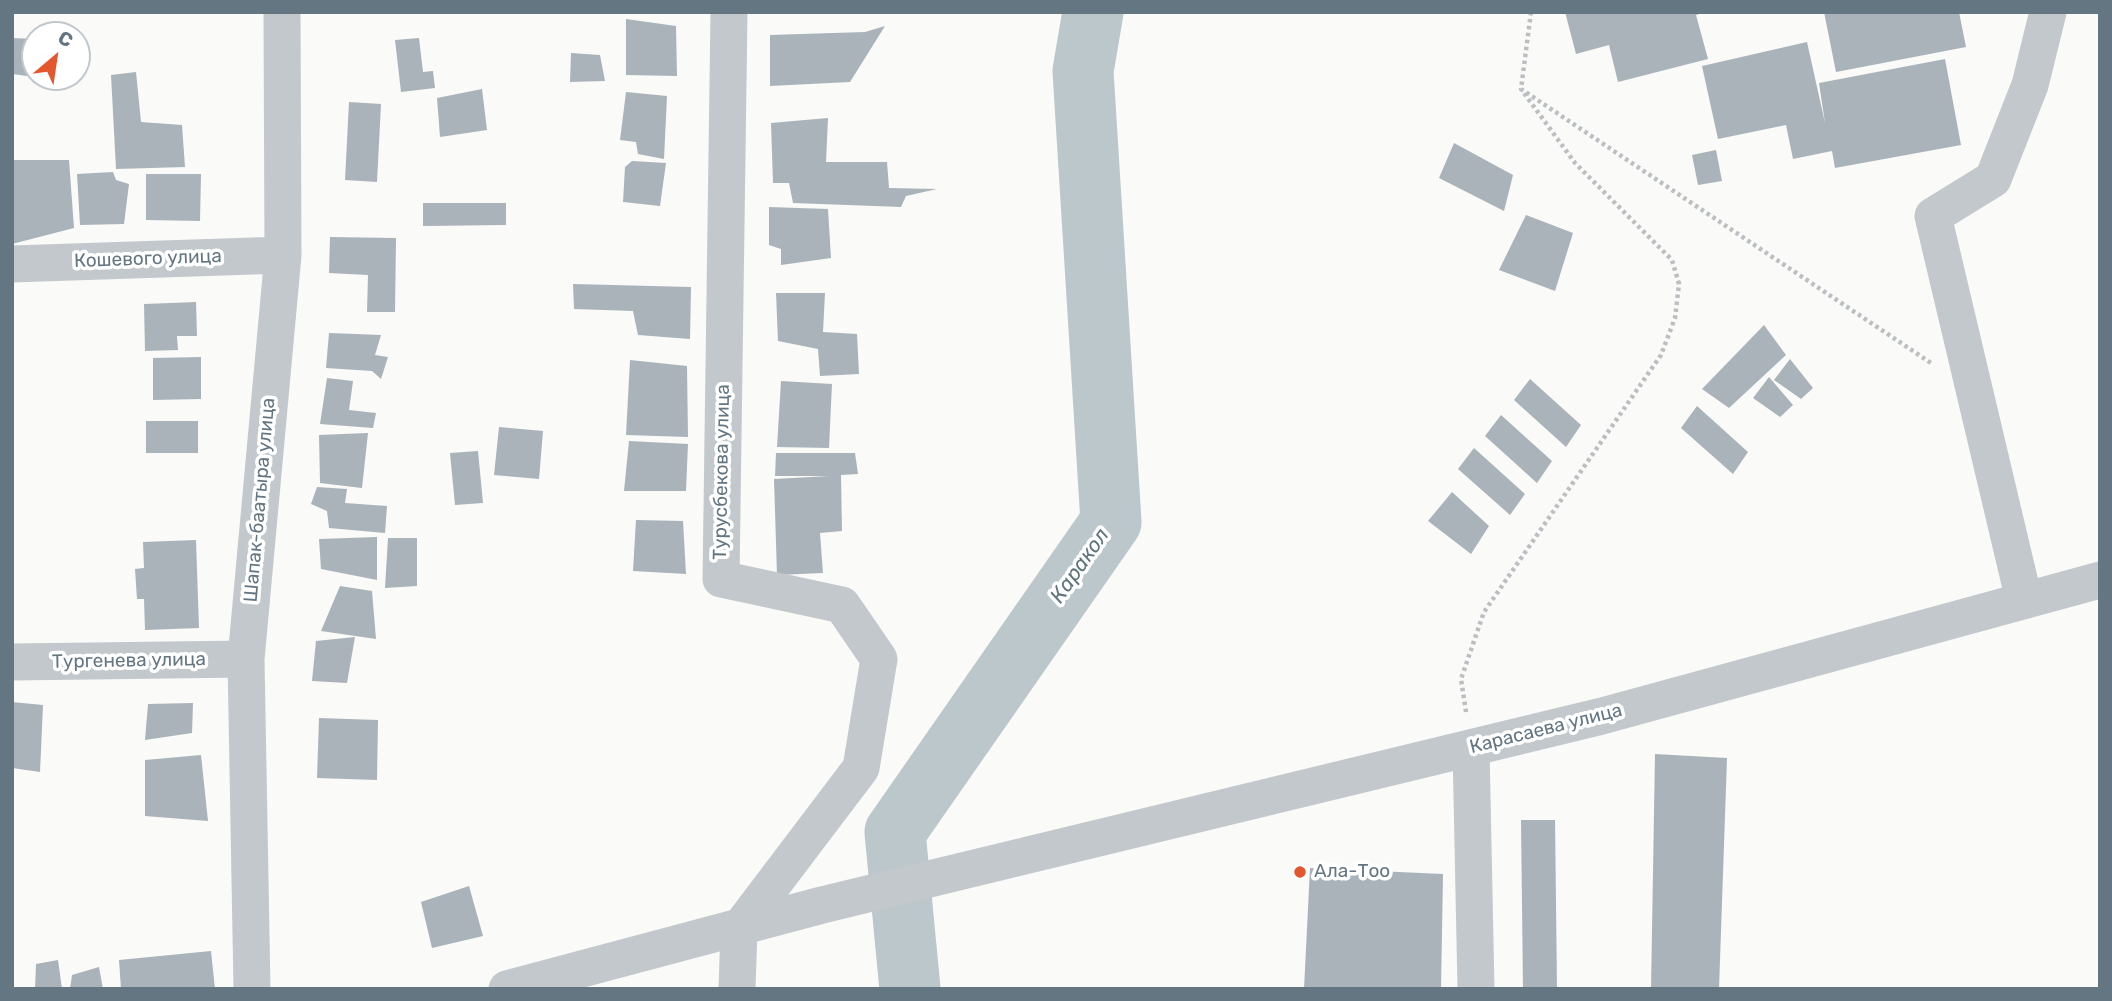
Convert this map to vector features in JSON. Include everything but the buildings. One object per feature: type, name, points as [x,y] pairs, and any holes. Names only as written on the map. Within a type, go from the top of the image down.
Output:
[{"type":"street","name":"Шапак-баатыра улица","points":[[252,989],[246,659],[283,255],[282,12]]},
{"type":"street","name":"Турусбекова улица","points":[[729,12],[721,579],[842,605],[879,659],[861,768],[739,929]]},
{"type":"street","points":[[2024,600],[1933,216],[1993,179],[2030,85],[2048,12]]},
{"type":"street","name":"Кошевого улица","points":[[12,264],[283,255]]},
{"type":"street","name":"Карасаева улица","points":[[507,989],[822,905],[1602,716],[2100,580]]},
{"type":"street","name":"Тургенева улица","points":[[12,662],[246,659]]},
{"type":"street","points":[[1471,748],[1476,989]]},
{"type":"street","points":[[737,989],[739,929]]},
{"type":"path","points":[[1471,748],[1461,679],[1484,612],[1661,355],[1675,318],[1679,284],[1672,260],[1575,163],[1521,89],[1531,12]]},
{"type":"path","points":[[1521,89],[1975,392]]},
{"type":"waterway","name":"Каракол","points":[[910,989],[895,832],[1111,522],[1083,71],[1093,12]]},
{"type":"place","name":"Ала-Тоо","points":[[1300,872]]}]
